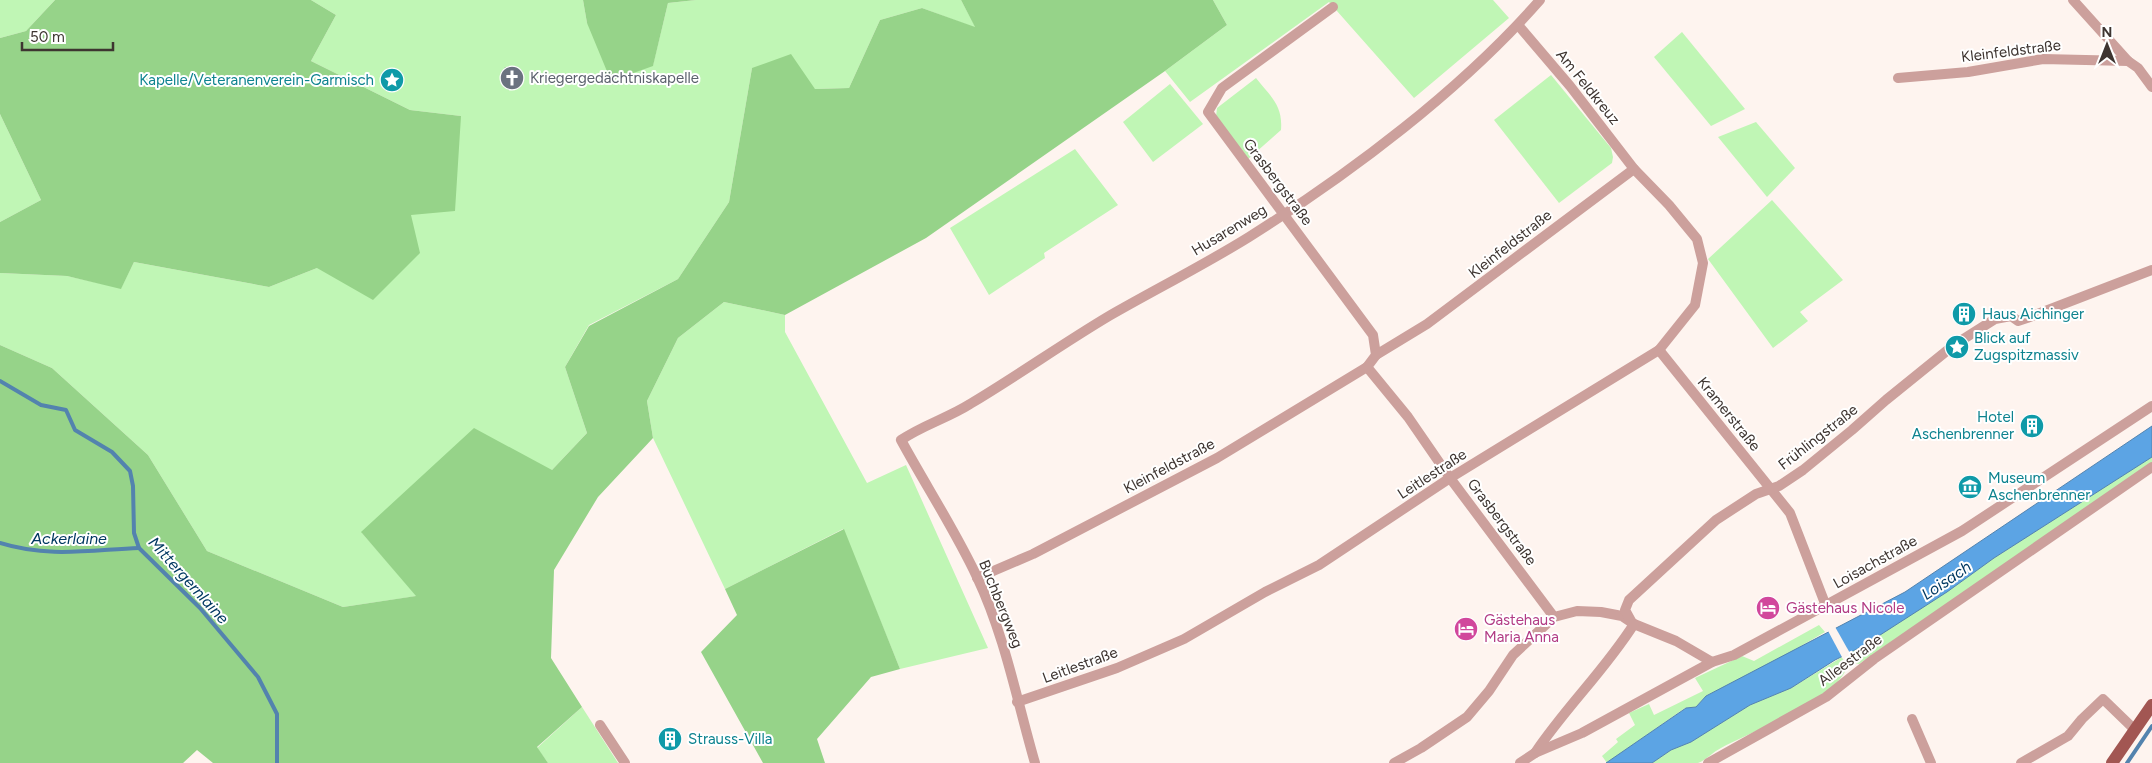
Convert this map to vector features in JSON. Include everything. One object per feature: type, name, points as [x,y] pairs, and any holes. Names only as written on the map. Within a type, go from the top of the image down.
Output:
[{"type":"main road","points":[[2112,763],[2152,705]]},
{"type":"street","name":"Husarenweg","points":[[901,440],[916,430],[968,406],[1109,316],[1283,215],[1420,114],[1518,25],[1540,0]]},
{"type":"street","points":[[2073,0],[2128,61],[2138,68],[2152,87]]},
{"type":"street","name":"Grasbergstraße","points":[[1333,7],[1222,88],[1208,112],[1373,335],[1376,355]]},
{"type":"street","name":"Am Feldkreuz","points":[[1518,25],[1570,86],[1634,169]]},
{"type":"street","name":"Kleinfeldstraße","points":[[1898,78],[1968,72],[2043,59],[2128,61]]},
{"type":"street","name":"Kleinfeldstraße","points":[[1376,355],[1427,324],[1634,169]]},
{"type":"street","name":"Leitlestraße","points":[[1017,702],[1117,668],[1184,639],[1265,592],[1319,565],[1450,478],[1659,350],[1695,305],[1703,263],[1697,239],[1669,205],[1634,169]]},
{"type":"street","name":"Frühlingstraße","points":[[1634,624],[1625,610],[1629,600],[1716,520],[1744,501],[1770,488],[1779,486],[1803,470],[1892,394],[1954,345],[1995,319],[2011,316],[2018,321],[2152,270]]},
{"type":"street","name":"Kramerstraße","points":[[1659,350],[1790,513],[1826,606]]},
{"type":"street","points":[[1367,367],[1376,355]]},
{"type":"street","name":"Kleinfeldstraße","points":[[977,578],[1040,550],[1216,458],[1367,367]]},
{"type":"street","name":"Grasbergstraße","points":[[1367,367],[1408,417],[1450,478],[1554,617]]},
{"type":"street","name":"Loisachstraße","points":[[1520,763],[1535,754],[1582,733],[1712,662],[1734,655],[1962,531],[2152,406]]},
{"type":"street","name":"Buchbergweg","points":[[901,440],[977,578],[1009,665],[1017,702],[1035,763]]},
{"type":"street","name":"Alleestraße","points":[[1708,763],[1826,697],[1920,627],[2006,570],[2152,467]]},
{"type":"street","points":[[1394,763],[1421,748],[1467,716],[1489,691],[1514,655],[1554,617],[1577,611],[1601,612],[1622,616],[1634,624],[1676,641],[1712,662]]},
{"type":"street","points":[[1535,754],[1550,730],[1617,650],[1634,624]]},
{"type":"street","points":[[2021,763],[2068,736],[2082,718],[2103,699],[2134,729]]},
{"type":"street","points":[[1912,719],[1930,763]]},
{"type":"street","points":[[600,725],[626,763]]},
{"type":"green space","points":[[0,0],[55,0],[26,31],[0,38]]},
{"type":"green space","points":[[55,0],[311,0],[336,15],[311,61],[410,110],[461,116],[455,211],[411,215],[420,253],[373,300],[317,268],[269,287],[134,262],[121,289],[67,276],[0,273],[0,222],[41,200],[0,114],[0,38],[26,31]]},
{"type":"green space","points":[[311,0],[583,0],[587,23],[653,65],[668,3],[696,0],[961,0],[976,28],[922,8],[880,20],[849,88],[815,89],[752,68],[729,202],[678,279],[589,325],[565,367],[587,433],[552,470],[362,533],[417,596],[343,607],[207,551],[148,455],[52,368],[0,345],[0,273],[67,276],[121,288],[134,262],[269,287],[317,268],[410,215],[461,116],[410,110],[311,61],[336,15]]},
{"type":"green space","points":[[583,0],[696,0],[668,3],[653,66],[611,81],[587,23]]},
{"type":"green space","points":[[961,0],[1213,0],[1227,25],[1165,71],[926,238],[785,315],[724,302],[678,338],[647,401],[653,438],[598,497],[554,570],[551,658],[582,707],[537,747],[548,763],[213,763],[197,750],[183,763],[0,763],[0,345],[52,368],[148,455],[207,551],[343,607],[416,596],[361,532],[474,428],[552,470],[587,433],[565,367],[589,326],[678,279],[729,202],[752,68],[791,54],[815,89],[849,88],[880,20],[922,8],[975,27]]},
{"type":"green space","points":[[1213,0],[1493,0],[1509,18],[1414,98],[1329,2],[1190,102],[1165,71],[1227,25]]},
{"type":"green space","points":[[1682,32],[1745,109],[1711,126],[1654,57]]},
{"type":"green space","points":[[1551,75],[1611,148],[1613,157],[1612,163],[1559,203],[1494,120]]},
{"type":"green space","points":[[1256,78],[1278,108],[1281,130],[1247,160],[1216,117],[1217,108]]},
{"type":"green space","points":[[1170,84],[1203,124],[1153,162],[1123,122]]},
{"type":"green space","points":[[0,114],[41,200],[0,222]]},
{"type":"green space","points":[[1756,122],[1795,168],[1767,197],[1718,137]]},
{"type":"green space","points":[[1075,149],[1118,205],[1044,253],[1045,258],[989,295],[950,228]]},
{"type":"green space","points":[[1772,200],[1843,280],[1800,312],[1808,321],[1773,348],[1708,259]]},
{"type":"green space","points":[[724,302],[785,315],[785,332],[867,483],[906,465],[988,648],[900,669],[843,529],[725,589],[653,438],[647,401],[678,338]]},
{"type":"green space","points":[[2152,457],[2152,464],[1859,664],[1855,663],[1849,653],[1947,592],[1994,558]]},
{"type":"green space","points":[[844,529],[900,669],[871,677],[817,739],[825,763],[763,763],[701,652],[737,615],[725,589]]},
{"type":"green space","points":[[1819,625],[1825,632],[1762,669],[1706,696],[1696,707],[1685,708],[1607,763],[1602,756],[1618,742],[1616,739],[1635,725],[1629,713],[1649,704],[1654,715],[1703,691],[1695,678],[1742,656],[1754,661]]},
{"type":"green space","points":[[1842,657],[1847,667],[1839,680],[1827,692],[1792,714],[1721,748],[1698,763],[1652,763],[1671,750],[1691,742],[1750,705],[1791,688]]},
{"type":"green space","points":[[582,707],[618,763],[548,763],[537,748]]},
{"type":"water","name":"Loisach","points":[[2152,426],[2152,457],[1994,558],[1947,592],[1863,646],[1835,660],[1791,688],[1750,705],[1691,742],[1671,750],[1652,763],[1606,763],[1686,708],[1696,707],[1706,696],[1905,592]]},
{"type":"pier","points":[[1834,625],[1851,655],[1843,659],[1827,629]]},
{"type":"waterway","name":"Mittergernlaine","points":[[0,381],[41,405],[66,410],[75,430],[112,452],[130,471],[133,486],[134,533],[139,548],[200,608],[258,677],[277,714],[277,763]]},
{"type":"waterway","name":"Ackerlaine","points":[[0,543],[18,548],[52,552],[139,548]]},
{"type":"waterway","points":[[2127,763],[2152,726]]},
{"type":"place","name":"Kriegergedächtniskapelle","points":[[512,78]]},
{"type":"place","name":"Kapelle/Veteranenverein-Garmisch","points":[[392,80]]},
{"type":"place","name":"Haus Aichinger","points":[[1964,314]]},
{"type":"place","name":"Blick auf Zugspitzmassiv","points":[[1957,347]]},
{"type":"place","name":"Hotel Aschenbrenner","points":[[2032,426]]},
{"type":"place","name":"Museum Aschenbrenner","points":[[1970,487]]},
{"type":"place","name":"Gästehaus Nicole","points":[[1768,608]]},
{"type":"place","name":"Gästehaus Maria Anna","points":[[1466,629]]},
{"type":"place","name":"Strauss-Villa","points":[[670,739]]}]
